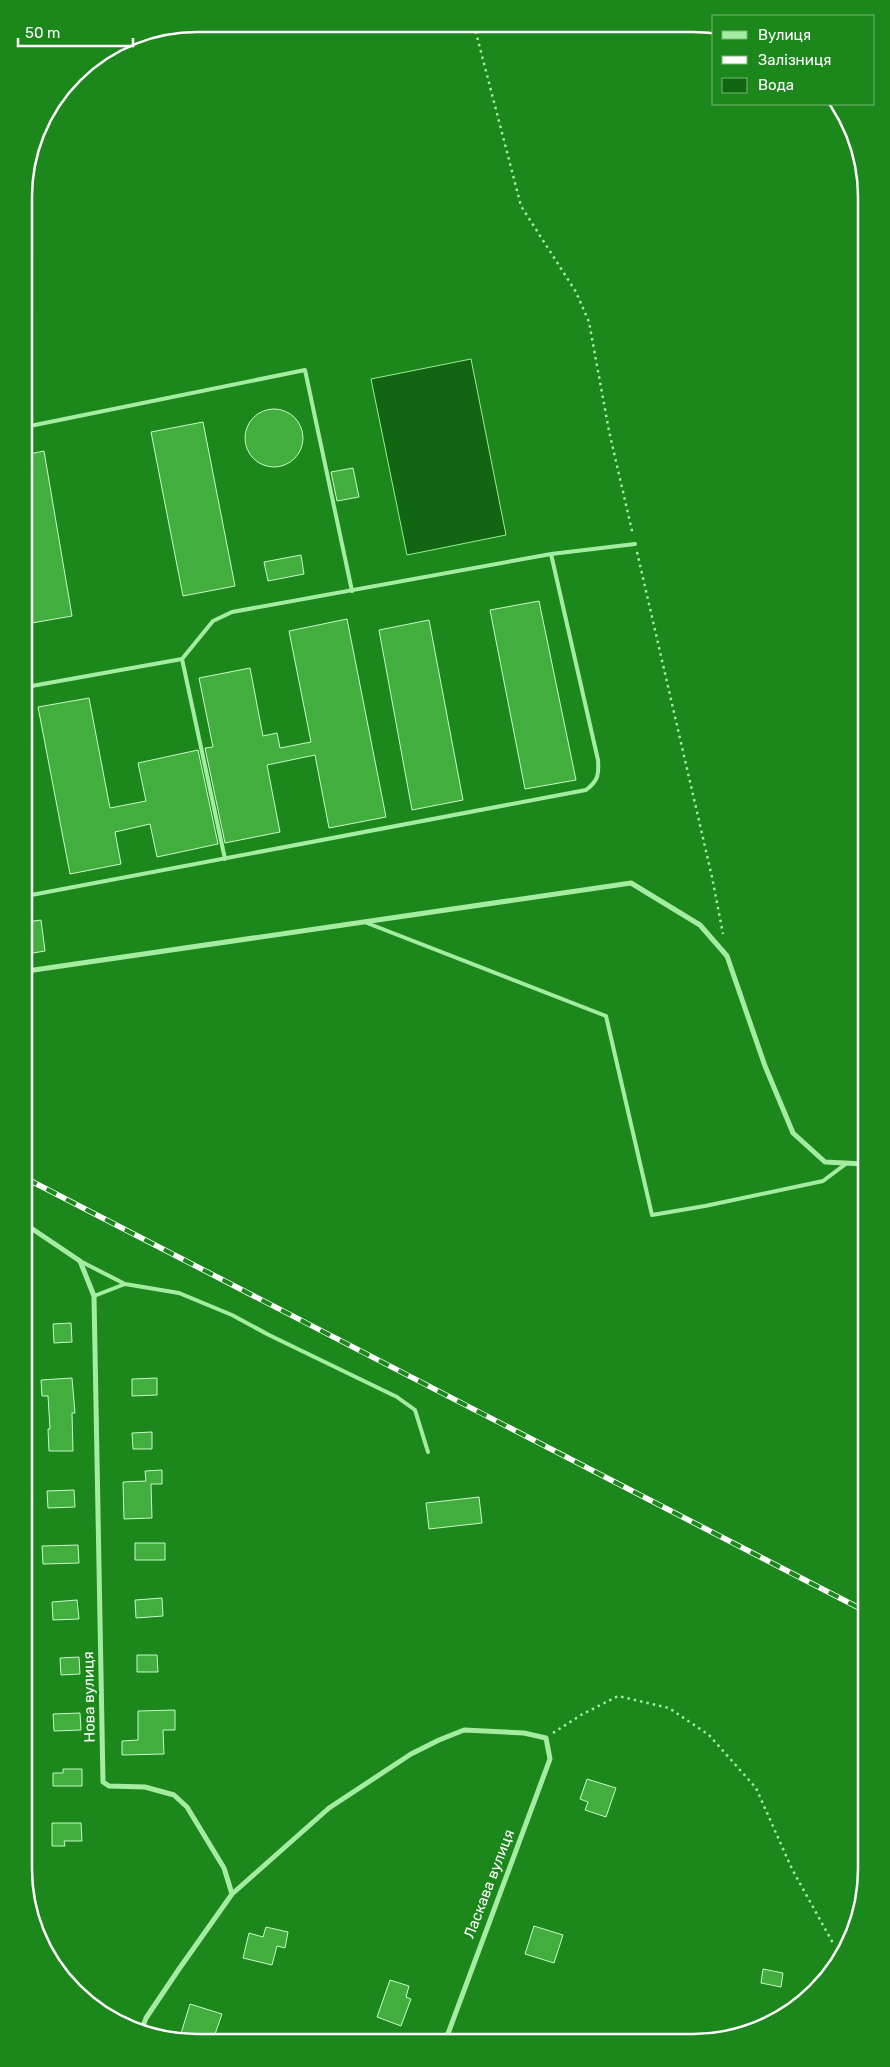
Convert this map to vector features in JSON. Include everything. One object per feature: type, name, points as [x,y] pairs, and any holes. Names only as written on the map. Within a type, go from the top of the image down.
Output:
[{"type":"street","points":[[33,970],[631,883],[700,925],[727,956],[766,1066],[793,1134],[825,1162],[857,1164]]},
{"type":"street","points":[[32,1229],[80,1261]]},
{"type":"street","name":"Нова вулиця","points":[[80,1261],[94,1296],[103,1782],[109,1786],[145,1787],[174,1795],[187,1808],[224,1868],[232,1894]]},
{"type":"street","points":[[143,2026],[146,2018],[179,1968],[232,1894],[330,1808],[411,1754],[464,1730],[524,1733],[546,1738]]},
{"type":"street","name":"Ласкава вулиця","points":[[448,2034],[550,1759],[546,1738]]},
{"type":"lane","points":[[33,425],[305,370],[352,590]]},
{"type":"lane","points":[[33,686],[182,659],[213,621],[232,612],[551,554],[635,544]]},
{"type":"lane","points":[[33,895],[586,790],[595,783],[599,774],[598,760],[551,554]]},
{"type":"lane","points":[[182,659],[225,859]]},
{"type":"lane","points":[[365,922],[606,1016],[652,1215],[705,1206],[823,1181],[847,1163]]},
{"type":"lane","points":[[80,1261],[125,1284],[180,1293],[232,1314],[269,1335],[397,1397],[415,1410],[428,1452]]},
{"type":"lane","points":[[94,1296],[125,1284]]},
{"type":"path","points":[[476,32],[521,206],[576,292],[589,322],[609,431],[712,877],[727,956]]},
{"type":"path","points":[[546,1738],[581,1715],[618,1696],[669,1708],[709,1735],[756,1788],[792,1869],[837,1949]]},
{"type":"water","points":[[471,359],[506,535],[407,555],[371,379]]},
{"type":"building","points":[[268,409],[280,409],[295,417],[303,432],[303,444],[295,459],[280,467],[268,467],[253,459],[245,444],[245,432],[253,417]]},
{"type":"building","points":[[203,422],[235,586],[183,596],[151,432]]},
{"type":"building","points":[[44,451],[72,616],[33,623],[33,453]]},
{"type":"building","points":[[353,468],[359,497],[337,501],[331,472]]},
{"type":"building","points":[[301,555],[304,574],[268,581],[264,562]]},
{"type":"building","points":[[539,601],[576,780],[525,789],[490,610]]},
{"type":"building","points":[[347,619],[386,817],[329,828],[315,755],[267,765],[280,832],[225,843],[205,748],[213,747],[199,678],[250,668],[263,736],[277,733],[280,748],[311,742],[289,631]]},
{"type":"building","points":[[429,620],[463,800],[412,810],[379,630]]},
{"type":"building","points":[[89,698],[110,808],[146,801],[138,763],[198,750],[218,844],[157,857],[150,824],[115,832],[121,864],[70,874],[38,707]]},
{"type":"building","points":[[41,920],[45,951],[33,953],[33,921]]},
{"type":"building","points":[[71,1323],[72,1342],[54,1343],[53,1324]]},
{"type":"building","points":[[72,1378],[75,1413],[72,1413],[73,1451],[49,1451],[48,1396],[42,1396],[41,1380]]},
{"type":"building","points":[[157,1378],[157,1395],[132,1396],[132,1379]]},
{"type":"building","points":[[152,1432],[152,1449],[133,1449],[132,1433]]},
{"type":"building","points":[[162,1470],[162,1484],[151,1484],[152,1518],[124,1519],[123,1482],[146,1481],[145,1471]]},
{"type":"building","points":[[74,1490],[75,1507],[48,1508],[47,1491]]},
{"type":"building","points":[[479,1497],[482,1523],[429,1529],[426,1503]]},
{"type":"building","points":[[135,1543],[165,1543],[165,1560],[135,1560]]},
{"type":"building","points":[[78,1545],[79,1563],[43,1564],[42,1546]]},
{"type":"building","points":[[162,1598],[163,1616],[136,1618],[135,1600]]},
{"type":"building","points":[[77,1600],[79,1619],[53,1620],[52,1602]]},
{"type":"building","points":[[137,1655],[157,1655],[158,1672],[137,1672]]},
{"type":"building","points":[[79,1657],[80,1674],[61,1675],[60,1658]]},
{"type":"building","points":[[175,1710],[175,1730],[163,1730],[164,1754],[122,1755],[122,1741],[138,1740],[138,1711]]},
{"type":"building","points":[[80,1713],[81,1730],[54,1731],[53,1714]]},
{"type":"building","points":[[63,1769],[82,1769],[82,1786],[53,1786],[53,1773],[63,1773]]},
{"type":"building","points":[[587,1779],[616,1788],[606,1817],[585,1810],[588,1802],[580,1799]]},
{"type":"building","points":[[52,1823],[81,1823],[82,1841],[64,1841],[65,1846],[52,1846]]},
{"type":"building","points":[[534,1926],[563,1935],[554,1963],[525,1954]]},
{"type":"building","points":[[266,1927],[288,1932],[285,1948],[277,1946],[272,1965],[243,1958],[249,1933],[263,1937]]},
{"type":"building","points":[[763,1969],[783,1973],[781,1987],[761,1983]]},
{"type":"building","points":[[390,1980],[409,1986],[406,1997],[411,1999],[401,2026],[377,2017]]},
{"type":"building","points":[[190,2004],[222,2014],[215,2034],[181,2033]]},
{"type":"railway","points":[[32,1182],[857,1607]]}]
